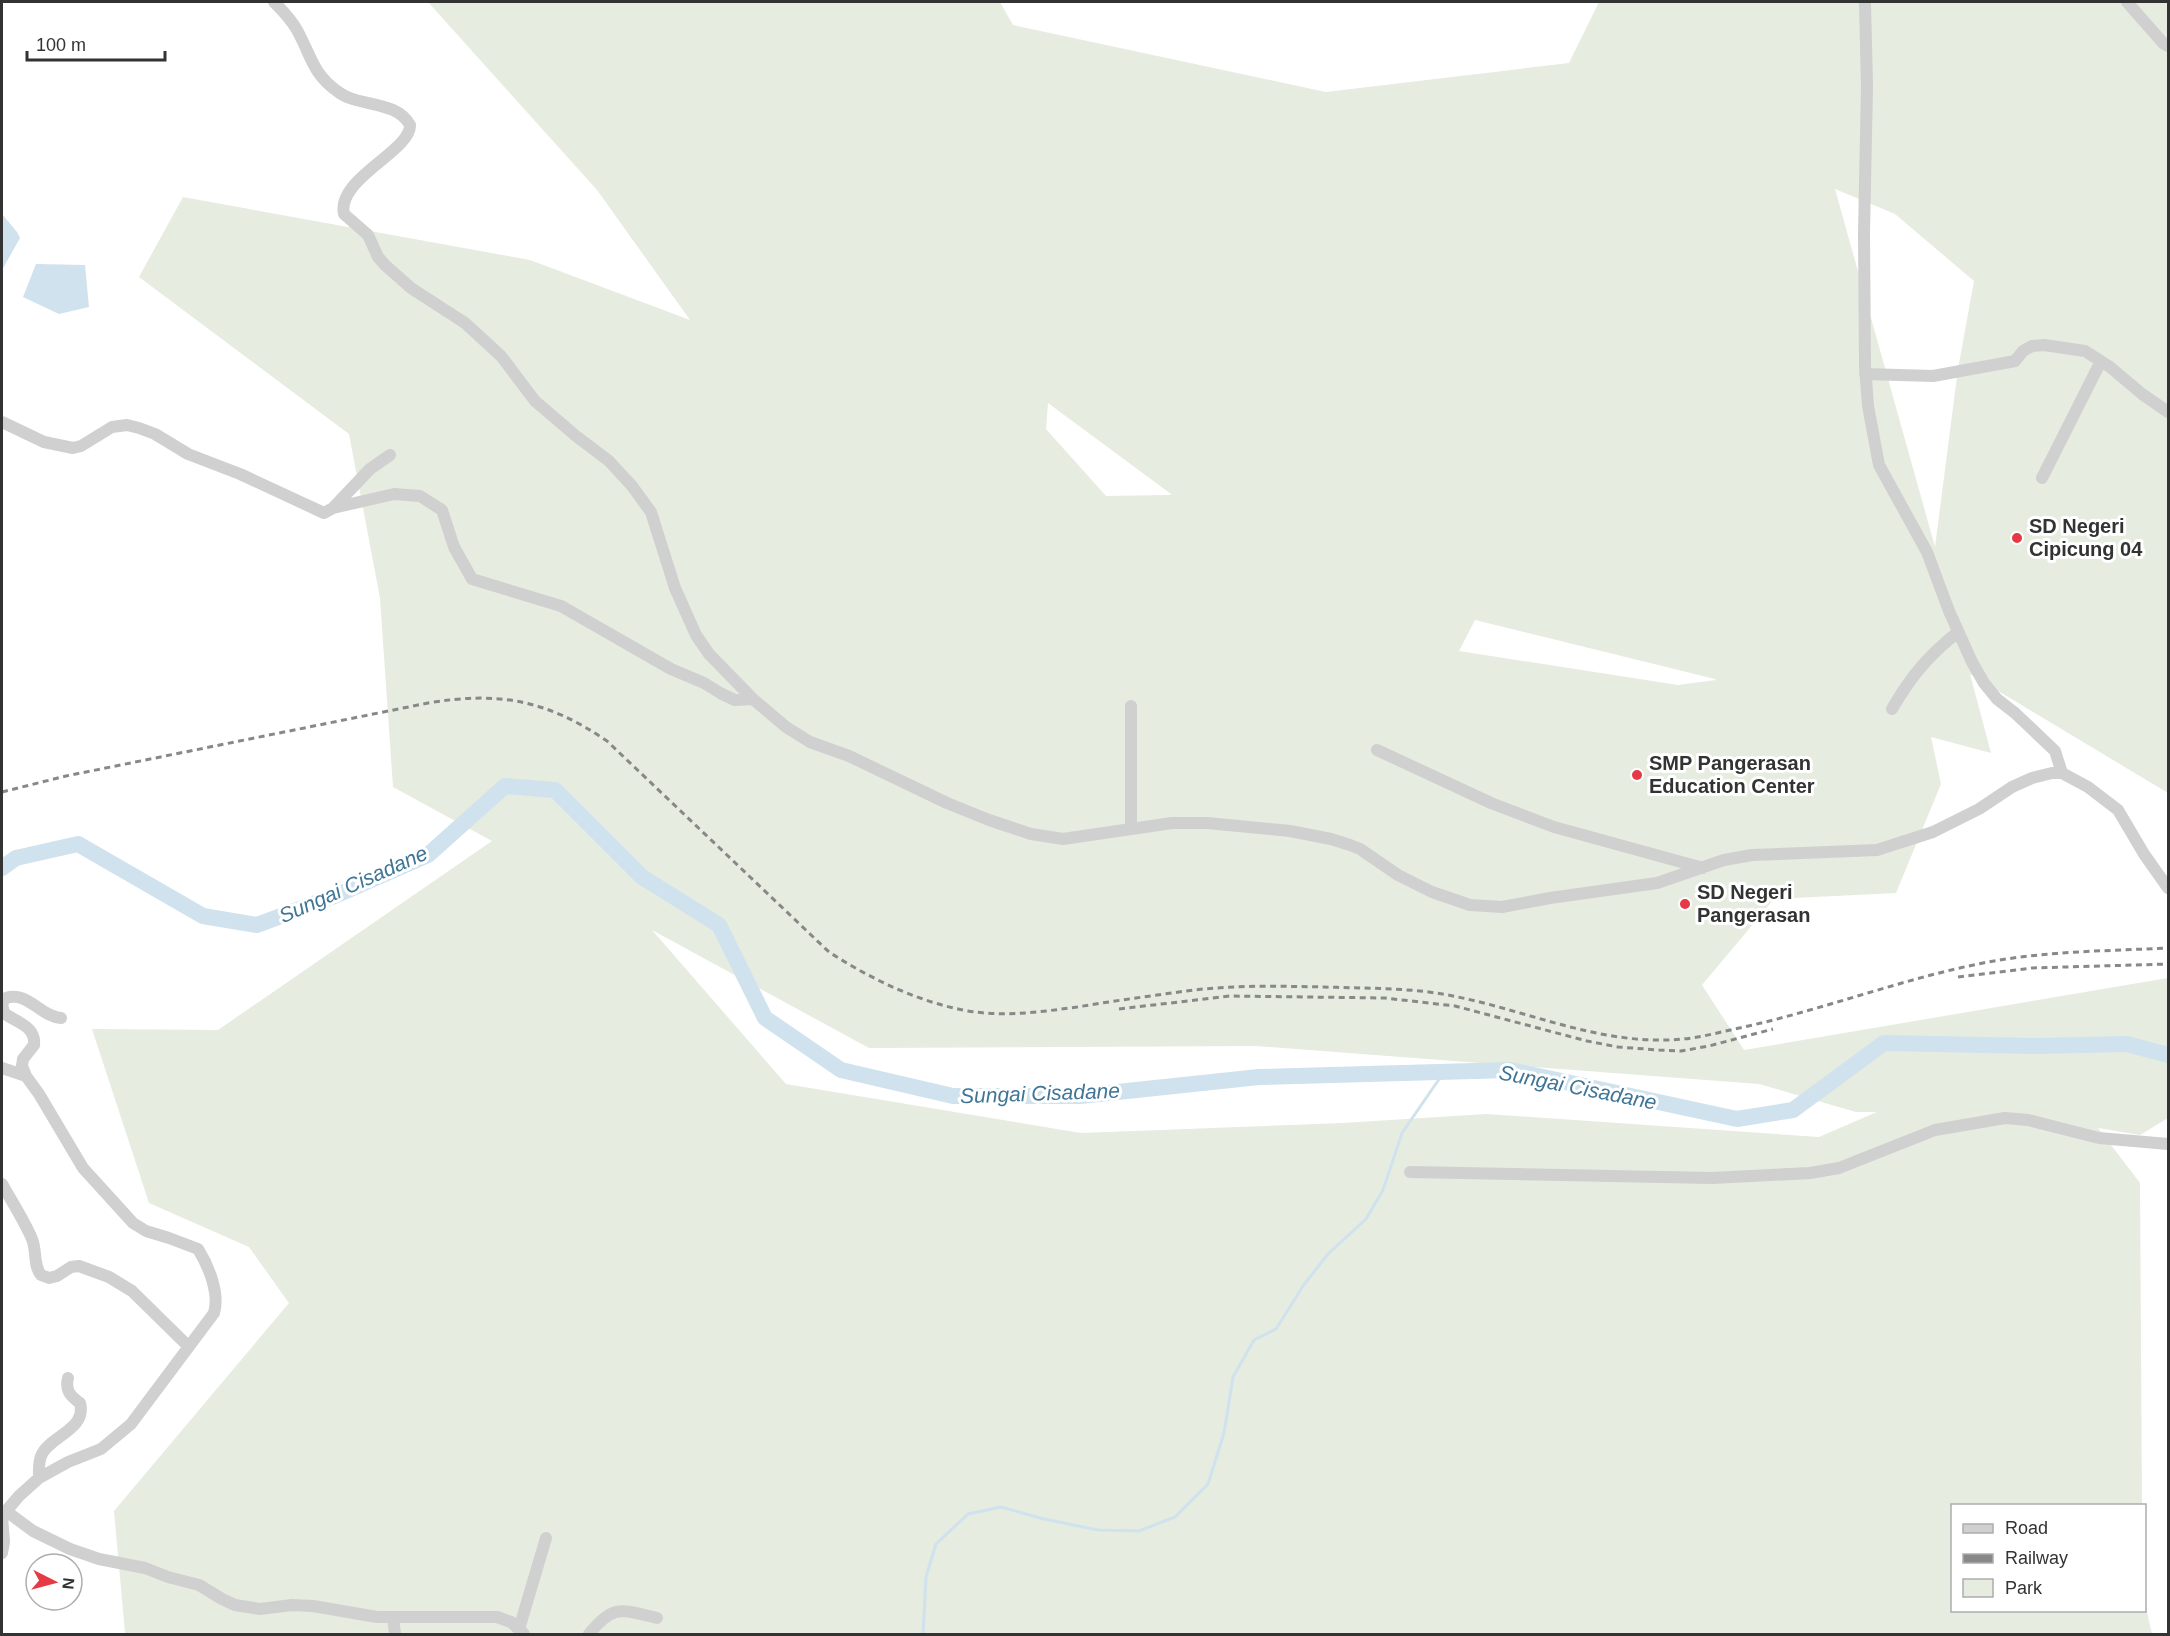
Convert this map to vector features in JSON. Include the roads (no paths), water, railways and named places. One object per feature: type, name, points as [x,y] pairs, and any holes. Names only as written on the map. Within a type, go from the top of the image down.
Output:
[{"type":"street","points":[[274,2],[297,29],[315,70],[323,80],[346,97],[390,109],[405,118],[410,125],[409,132],[401,143],[374,165],[356,184],[344,205],[344,214],[368,235],[385,265],[411,288],[463,322],[501,356],[535,401],[618,469],[651,512],[675,588],[696,635],[709,654],[753,699],[810,742],[849,756],[947,803],[1016,830],[1063,839],[1172,824],[1207,823],[1272,829],[1331,839],[1360,849],[1417,886],[1470,904],[1491,907],[1520,905],[1550,898],[1657,883],[1724,860],[1764,853],[1849,853],[1877,850],[1920,837],[1954,822],[2032,778],[2062,773],[2088,787],[2118,810],[2144,854],[2169,888]]},
{"type":"street","points":[[1865,2],[1867,87],[1864,234],[1865,374],[1868,406],[1880,465],[1927,552],[1958,632],[1984,683],[1997,699],[2051,746],[2055,751],[2062,773]]},
{"type":"street","points":[[2127,2],[2163,43],[2169,46]]},
{"type":"street","points":[[1865,374],[1933,376],[1947,374],[2015,361],[2023,351],[2032,346],[2044,345],[2085,351],[2169,412]]},
{"type":"street","points":[[2042,478],[2101,361]]},
{"type":"street","points":[[2,422],[44,442],[73,448],[85,444],[112,428],[127,425],[139,428],[155,434],[188,454],[240,474],[321,513],[327,513],[333,508],[356,483],[390,455]]},
{"type":"street","points":[[333,508],[394,494],[420,496],[442,510],[454,548],[472,579],[561,606],[671,669],[705,683],[722,694],[735,700],[753,699]]},
{"type":"street","points":[[1892,709],[1912,676],[1931,654],[1958,632]]},
{"type":"street","points":[[1131,706],[1131,829]]},
{"type":"street","points":[[1377,750],[1491,803],[1554,827],[1703,868]]},
{"type":"street","points":[[2,1553],[3,1514],[13,1502],[39,1478],[68,1462],[101,1449],[120,1435],[145,1408],[214,1313],[216,1306],[212,1279],[198,1249],[146,1231],[126,1216],[83,1168],[26,1076],[22,1061],[33,1049],[35,1037],[27,1027],[4,1013],[2,1007],[4,1001],[9,997],[20,998],[55,1018],[61,1018]]},
{"type":"street","points":[[2,1068],[26,1076]]},
{"type":"street","points":[[1410,1172],[1712,1178],[1810,1173],[1839,1168],[1935,1130],[2005,1118],[2028,1120],[2099,1138],[2169,1144]]},
{"type":"street","points":[[2,1184],[31,1236],[35,1248],[36,1266],[41,1275],[49,1278],[71,1267],[79,1266],[109,1278],[132,1291],[188,1346]]},
{"type":"street","points":[[39,1478],[40,1457],[44,1450],[73,1426],[81,1410],[80,1403],[68,1393],[66,1385],[68,1378]]},
{"type":"street","points":[[3,1514],[61,1545],[92,1557],[145,1568],[199,1585],[236,1605],[260,1609],[292,1605],[313,1606],[360,1616],[393,1618],[497,1617],[511,1622],[522,1632],[546,1538]]},
{"type":"street","points":[[589,1635],[602,1618],[616,1611],[657,1618]]},
{"type":"street","points":[[393,1618],[394,1635]]},
{"type":"water","points":[[2,214],[20,238],[2,270]]},
{"type":"water","points":[[36,264],[85,265],[89,307],[59,314],[23,297]]},
{"type":"waterway","name":"Sungai Cisadane","points":[[2,868],[16,858],[78,844],[203,916],[257,925],[337,895],[428,855],[505,786],[555,790],[642,877],[719,925],[765,1018],[841,1070],[953,1096],[1080,1096],[1259,1077],[1510,1070],[1737,1119],[1793,1110],[1884,1043],[2036,1046],[2127,1044],[2168,1055]]},
{"type":"waterway","points":[[923,1634],[926,1577],[936,1544],[968,1514],[1001,1507],[1098,1530],[1139,1531],[1175,1517],[1208,1484],[1224,1433],[1233,1377],[1254,1340],[1276,1329],[1303,1286],[1328,1254],[1366,1219],[1383,1190],[1402,1133],[1444,1072]]},
{"type":"railway","points":[[2,792],[66,776],[428,703],[477,698],[522,702],[564,716],[607,741],[829,952],[895,988],[931,1002],[982,1013],[1036,1012],[1220,988],[1272,986],[1384,989],[1453,996],[1616,1037],[1649,1040],[1683,1039],[1774,1020],[1923,977],[1983,963],[2052,954],[2168,948]]},
{"type":"railway","points":[[1958,977],[2032,968],[2168,964]]},
{"type":"railway","points":[[1119,1009],[1230,996],[1385,998],[1455,1006],[1618,1047],[1681,1051],[1773,1029]]},
{"type":"place","name":"SD Negeri Cipicung 04","points":[[2017,538]]},
{"type":"place","name":"SMP Pangerasan Education Center","points":[[1637,775]]},
{"type":"place","name":"SD Negeri Pangerasan","points":[[1685,904]]}]
